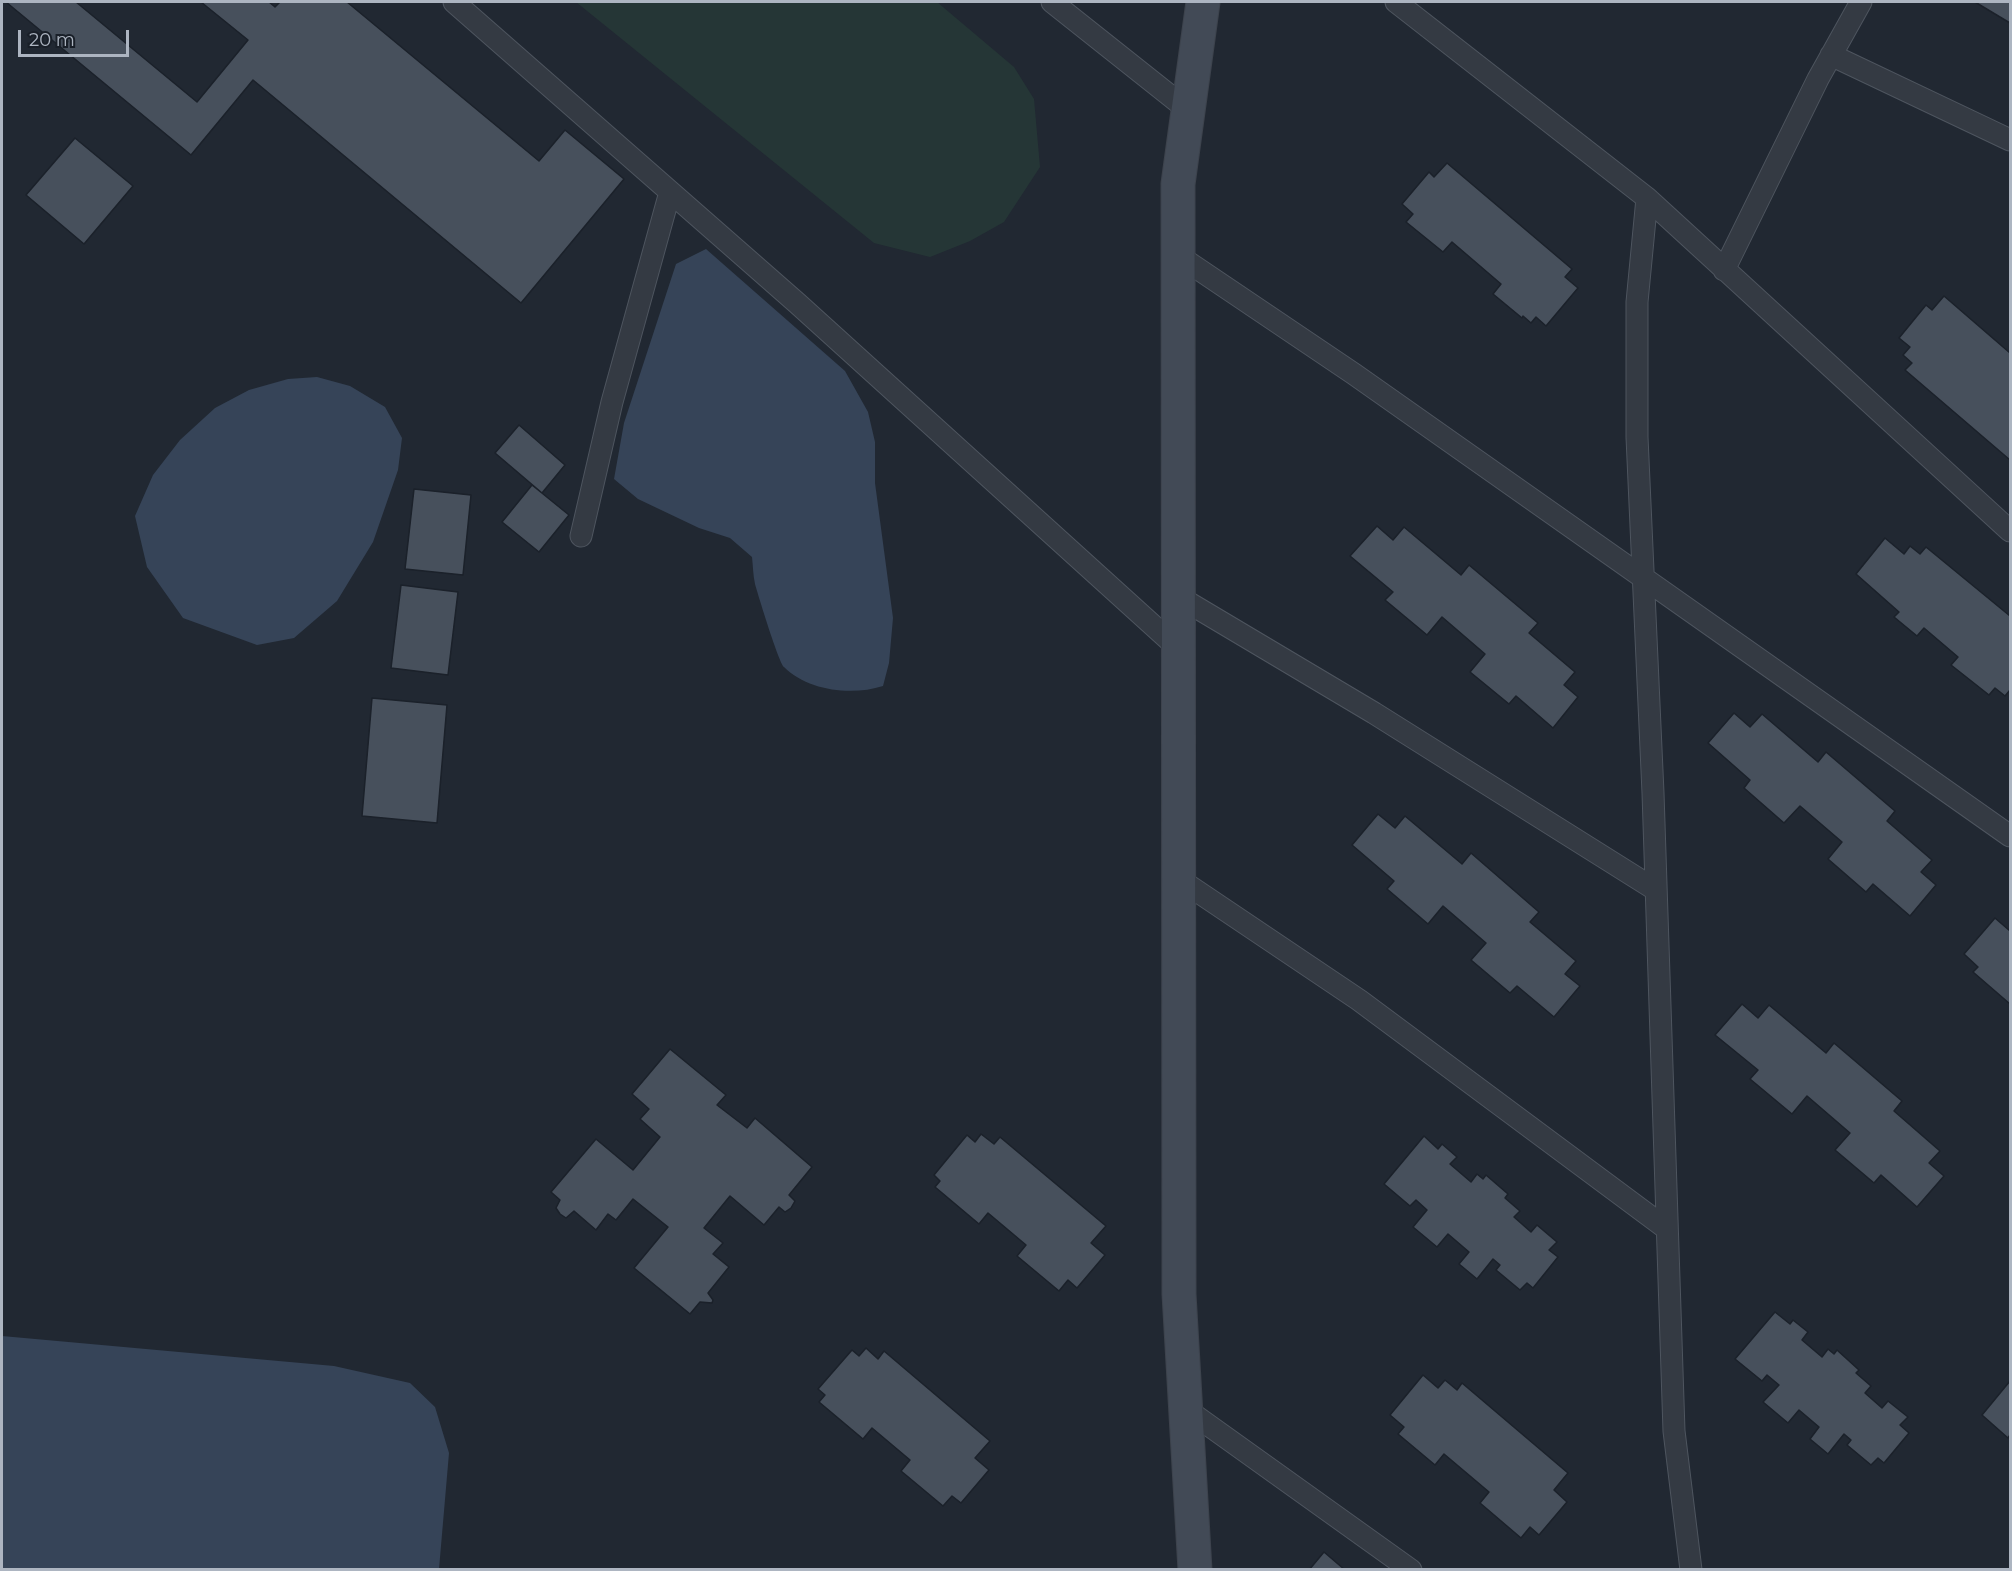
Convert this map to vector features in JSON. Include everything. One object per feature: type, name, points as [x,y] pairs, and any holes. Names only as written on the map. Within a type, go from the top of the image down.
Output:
[{"type":"street","points":[[1196,1569],[1179,1294],[1178,184],[1203,2]]},
{"type":"lane","points":[[454,2],[670,192],[1179,649]]},
{"type":"lane","points":[[1052,2],[1188,110]]},
{"type":"lane","points":[[1396,2],[1647,198],[2010,531]]},
{"type":"lane","points":[[1724,270],[1831,54],[1861,2]]},
{"type":"lane","points":[[1831,54],[2010,140]]},
{"type":"lane","points":[[581,536],[612,402],[670,192]]},
{"type":"lane","points":[[1647,198],[1637,302],[1636,437],[1656,890],[1674,1431],[1691,1569]]},
{"type":"lane","points":[[1179,256],[1354,374],[2010,836]]},
{"type":"lane","points":[[1179,597],[1374,713],[1656,890]]},
{"type":"lane","points":[[1179,879],[1359,1000],[1667,1229]]},
{"type":"lane","points":[[1186,1409],[1411,1569]]},
{"type":"shaded area","points":[[576,2],[937,2],[1014,67],[1034,99],[1040,167],[1004,222],[970,241],[930,257],[874,243]]},
{"type":"water","points":[[706,249],[845,371],[868,412],[875,442],[875,483],[893,618],[889,663],[883,686],[844,691],[805,682],[794,675],[781,663],[773,642],[755,584],[752,557],[730,538],[699,528],[638,499],[614,479],[624,423],[676,264]]},
{"type":"water","points":[[317,377],[350,386],[385,407],[402,438],[398,470],[373,542],[337,601],[294,638],[257,645],[183,618],[147,567],[135,516],[153,475],[180,440],[215,408],[249,390],[288,379]]},
{"type":"water","points":[[2,1336],[334,1366],[410,1383],[435,1407],[449,1453],[439,1569],[2,1569]]},
{"type":"building","points":[[6,2],[76,2],[197,102],[248,40],[201,2],[269,2],[275,7],[280,2],[347,2],[539,161],[565,130],[624,179],[521,303],[253,80],[191,155]]},
{"type":"building","points":[[1975,2],[2010,2],[2010,23]]},
{"type":"building","points":[[75,138],[133,186],[84,244],[26,195]]},
{"type":"building","points":[[1447,163],[1572,269],[1565,277],[1578,288],[1546,326],[1536,317],[1531,323],[1523,316],[1522,318],[1493,294],[1501,284],[1452,242],[1443,252],[1406,222],[1413,214],[1402,204],[1429,172],[1434,177]]},
{"type":"building","points":[[1944,296],[2010,353],[2010,460],[1905,370],[1912,363],[1903,355],[1910,347],[1899,338],[1926,305],[1932,310]]},
{"type":"building","points":[[519,425],[565,465],[542,493],[495,453]]},
{"type":"building","points":[[532,485],[569,515],[539,552],[502,522]]},
{"type":"building","points":[[414,489],[471,495],[463,575],[405,569]]},
{"type":"building","points":[[1377,526],[1393,540],[1404,527],[1461,575],[1469,565],[1538,623],[1529,633],[1575,672],[1564,685],[1578,697],[1553,728],[1516,696],[1509,704],[1470,672],[1485,654],[1442,617],[1427,635],[1385,600],[1393,592],[1350,556]]},
{"type":"building","points":[[1885,538],[1904,554],[1910,546],[1920,554],[1926,547],[2010,616],[2010,690],[2005,696],[1995,688],[1989,695],[1951,665],[1958,657],[1924,628],[1917,636],[1894,617],[1899,612],[1856,574]]},
{"type":"building","points":[[401,585],[458,592],[448,675],[391,668]]},
{"type":"building","points":[[372,698],[447,705],[437,823],[362,816]]},
{"type":"building","points":[[1734,713],[1750,727],[1762,714],[1818,762],[1826,752],[1895,811],[1887,821],[1932,860],[1921,872],[1936,885],[1910,916],[1873,884],[1866,892],[1828,859],[1842,842],[1800,806],[1784,823],[1744,788],[1750,780],[1708,743]]},
{"type":"building","points":[[1378,814],[1395,828],[1405,816],[1462,864],[1471,853],[1539,912],[1530,922],[1576,961],[1565,974],[1580,986],[1554,1017],[1517,986],[1510,993],[1471,960],[1486,943],[1443,906],[1428,924],[1387,889],[1394,881],[1352,845]]},
{"type":"building","points":[[1995,918],[2010,931],[2010,1004],[1973,972],[1978,967],[1964,954]]},
{"type":"building","points":[[1742,1004],[1758,1018],[1769,1005],[1826,1053],[1834,1043],[1902,1101],[1894,1111],[1940,1151],[1929,1163],[1944,1176],[1917,1207],[1881,1175],[1874,1183],[1835,1150],[1850,1133],[1807,1096],[1792,1114],[1750,1079],[1758,1070],[1715,1035]]},
{"type":"building","points":[[670,1049],[726,1095],[717,1105],[747,1128],[755,1118],[812,1167],[789,1195],[795,1201],[791,1208],[785,1212],[779,1207],[764,1225],[730,1196],[704,1228],[723,1243],[713,1254],[729,1267],[708,1293],[713,1300],[712,1303],[700,1302],[690,1314],[634,1268],[668,1227],[633,1199],[616,1220],[608,1214],[596,1230],[574,1211],[566,1218],[560,1214],[556,1208],[560,1200],[551,1192],[596,1139],[633,1170],[660,1137],[640,1119],[649,1109],[632,1094]]},
{"type":"building","points":[[981,1134],[994,1144],[1000,1137],[1106,1226],[1091,1243],[1105,1255],[1077,1288],[1068,1280],[1059,1291],[1017,1256],[1026,1245],[988,1213],[979,1224],[935,1187],[940,1181],[934,1175],[967,1135],[975,1142]]},
{"type":"building","points":[[1424,1136],[1438,1149],[1442,1144],[1457,1157],[1450,1164],[1471,1182],[1477,1174],[1483,1179],[1486,1175],[1508,1194],[1505,1198],[1520,1211],[1514,1217],[1531,1232],[1537,1225],[1557,1242],[1549,1250],[1558,1257],[1533,1288],[1527,1283],[1520,1290],[1496,1270],[1500,1265],[1493,1259],[1477,1279],[1459,1264],[1469,1252],[1448,1234],[1437,1247],[1413,1227],[1427,1210],[1416,1200],[1410,1206],[1384,1184]]},
{"type":"building","points":[[1775,1312],[1790,1324],[1793,1320],[1808,1332],[1802,1340],[1822,1357],[1828,1349],[1834,1354],[1837,1350],[1859,1370],[1856,1373],[1871,1386],[1865,1393],[1882,1408],[1888,1401],[1908,1417],[1900,1425],[1909,1433],[1884,1463],[1878,1458],[1871,1465],[1847,1445],[1851,1440],[1844,1434],[1828,1454],[1810,1439],[1819,1427],[1799,1410],[1788,1423],[1763,1402],[1779,1385],[1767,1375],[1762,1381],[1735,1359]]},
{"type":"building","points":[[866,1348],[878,1359],[884,1351],[990,1441],[975,1458],[989,1470],[961,1503],[952,1496],[943,1506],[901,1471],[910,1460],[872,1428],[863,1439],[819,1402],[825,1395],[818,1389],[852,1350],[859,1356]]},
{"type":"building","points":[[1423,1375],[1438,1388],[1445,1380],[1457,1390],[1462,1383],[1568,1473],[1554,1490],[1567,1502],[1539,1535],[1530,1527],[1521,1538],[1480,1503],[1489,1492],[1444,1454],[1435,1465],[1398,1434],[1404,1427],[1390,1415]]},
{"type":"building","points":[[2010,1381],[2010,1435],[2008,1438],[1982,1415]]},
{"type":"building","points":[[1324,1552],[1345,1570],[1309,1570]]}]
